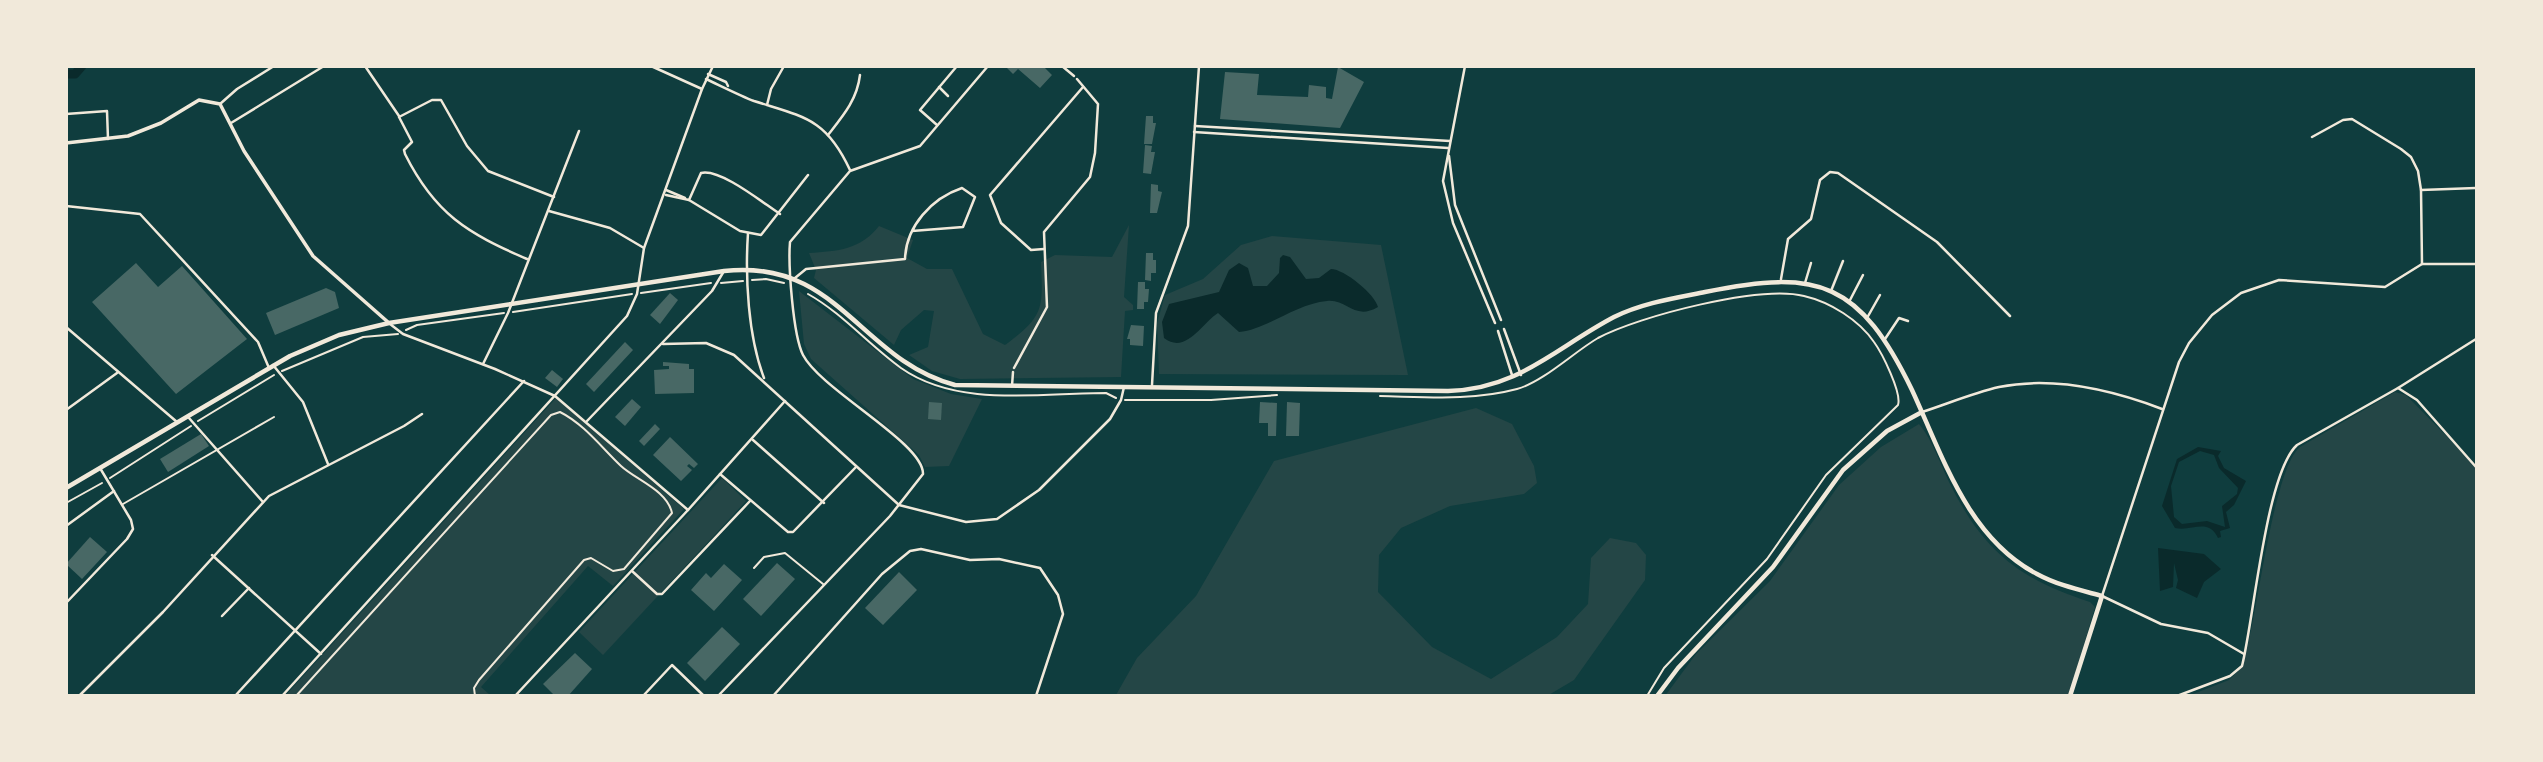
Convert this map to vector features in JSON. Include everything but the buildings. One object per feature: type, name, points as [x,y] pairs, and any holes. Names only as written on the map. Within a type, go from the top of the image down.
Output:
[{"type":"main road","points":[[66,488],[271,366],[339,335],[389,323],[511,302],[724,271],[745,269],[793,278],[823,293],[917,371],[955,385],[1448,391],[1480,388],[1521,375],[1628,311],[1727,287],[1781,279],[1805,283],[1849,302],[1885,339],[1967,505],[1987,535],[2020,564],[2038,575],[2102,596],[2070,695]]},
{"type":"main road","points":[[1657,695],[1773,567],[1843,470],[1887,431],[1922,412]]},
{"type":"street","points":[[220,104],[237,89],[274,66]]},
{"type":"street","points":[[230,124],[324,66]]},
{"type":"street","points":[[365,66],[412,142],[404,149],[405,154],[428,196],[466,230],[527,260]]},
{"type":"street","points":[[651,66],[702,89]]},
{"type":"street","points":[[282,695],[626,316],[635,302],[644,248],[702,89],[713,66]]},
{"type":"street","points":[[768,105],[771,89],[783,66]]},
{"type":"street","points":[[937,125],[920,110],[957,66]]},
{"type":"street","points":[[718,695],[921,479],[921,461],[806,360],[800,345],[789,250],[794,235],[850,171],[920,146],[988,66]]},
{"type":"street","points":[[1012,386],[1013,370],[1047,307],[1044,249],[1047,227],[1077,195],[1094,166],[1098,104],[1062,66]]},
{"type":"street","points":[[1152,386],[1156,313],[1188,226],[1199,66]]},
{"type":"street","points":[[1465,66],[1443,181],[1446,198],[1495,323]]},
{"type":"street","points":[[708,74],[768,105],[802,114],[828,135],[850,171]]},
{"type":"street","points":[[828,135],[858,91],[860,75]]},
{"type":"street","points":[[706,79],[723,87],[728,86]]},
{"type":"street","points":[[939,87],[948,96]]},
{"type":"street","points":[[1044,249],[1031,250],[1001,223],[990,195],[1083,87]]},
{"type":"street","points":[[66,143],[128,136],[155,126],[199,100],[220,104]]},
{"type":"street","points":[[399,117],[432,100],[441,100],[467,146],[488,171],[554,197]]},
{"type":"street","points":[[220,104],[257,172],[313,256],[389,323],[403,334],[483,364],[555,396],[688,510]]},
{"type":"street","points":[[66,114],[107,111],[108,139]]},
{"type":"street","points":[[2312,137],[2351,118],[2411,158],[2421,190],[2422,264]]},
{"type":"street","points":[[1195,127],[1450,141]]},
{"type":"street","points":[[483,364],[549,211],[579,131]]},
{"type":"street","points":[[1194,132],[1448,150]]},
{"type":"street","points":[[1448,150],[1455,205],[1500,320]]},
{"type":"street","points":[[687,200],[701,173],[706,171],[732,183],[780,214]]},
{"type":"street","points":[[1781,279],[1788,239],[1811,219],[1820,180],[1830,172],[1838,173],[1937,242],[2010,316]]},
{"type":"street","points":[[665,192],[684,196],[748,233],[764,234],[808,175]]},
{"type":"street","points":[[793,278],[806,269],[905,259],[912,231],[922,215],[947,193],[962,188],[975,197],[962,228],[912,231]]},
{"type":"street","points":[[2421,190],[2476,188]]},
{"type":"street","points":[[66,206],[140,214],[258,342],[271,366],[303,402],[328,464]]},
{"type":"street","points":[[549,211],[610,228],[644,248]]},
{"type":"street","points":[[748,233],[745,269],[757,354],[765,382]]},
{"type":"street","points":[[1831,292],[1843,261]]},
{"type":"street","points":[[1805,283],[1811,263]]},
{"type":"street","points":[[2244,654],[2208,633],[2161,624],[2102,596],[2162,409],[2189,343],[2212,315],[2241,293],[2290,278],[2385,287],[2422,264],[2476,264]]},
{"type":"street","points":[[586,422],[712,291],[724,271]]},
{"type":"street","points":[[1849,302],[1863,275]]},
{"type":"street","points":[[1867,318],[1880,295]]},
{"type":"street","points":[[1885,339],[1899,318],[1908,321]]},
{"type":"street","points":[[66,327],[177,422]]},
{"type":"street","points":[[1504,329],[1521,375]]},
{"type":"street","points":[[1498,331],[1513,378]]},
{"type":"street","points":[[2177,695],[2234,674],[2242,666],[2270,515],[2289,454],[2306,439],[2398,388],[2476,340]]},
{"type":"street","points":[[663,344],[695,341],[717,346],[734,355],[899,505],[966,522],[989,522],[1008,513],[1039,490],[1110,419],[1121,400],[1124,387]]},
{"type":"street","points":[[66,410],[117,373]]},
{"type":"street","points":[[235,695],[524,381]]},
{"type":"street","points":[[1922,412],[1997,388],[2038,383],[2091,388],[2136,399],[2162,409]]},
{"type":"street","points":[[2398,388],[2417,400],[2476,467]]},
{"type":"street","points":[[515,695],[632,571],[785,401]]},
{"type":"street","points":[[79,695],[163,612],[263,502],[284,486],[404,426],[422,414]]},
{"type":"street","points":[[187,415],[263,502]]},
{"type":"street","points":[[752,439],[824,503]]},
{"type":"street","points":[[720,474],[788,532],[800,528],[856,467]]},
{"type":"street","points":[[66,603],[130,535],[133,526],[100,468]]},
{"type":"street","points":[[66,526],[114,491]]},
{"type":"street","points":[[632,571],[657,594],[662,594],[750,501]]},
{"type":"street","points":[[773,695],[882,574],[903,554],[916,549],[963,559],[999,559],[1040,568],[1046,574],[1063,614],[1036,695]]},
{"type":"street","points":[[212,555],[320,654]]},
{"type":"street","points":[[222,616],[249,588]]},
{"type":"street","points":[[643,695],[672,664],[704,695]]},
{"type":"lane","points":[[122,505],[274,416]]},
{"type":"lane","points":[[754,568],[764,556],[785,553],[823,584]]},
{"type":"path","points":[[296,695],[551,415],[560,412],[599,443],[621,466],[658,493],[672,513],[624,569],[614,571],[591,558],[584,561],[479,681],[474,688],[475,695]]},
{"type":"shaded area","points":[[1129,225],[1124,297],[1133,305],[1133,310],[1125,311],[1121,377],[960,379],[932,371],[909,355],[928,347],[934,311],[924,310],[901,330],[894,345],[814,278],[816,270],[809,253],[856,245],[879,226],[913,240],[907,258],[927,269],[952,269],[983,334],[1005,345],[1027,327],[1038,311],[1042,291],[1041,262],[1055,255],[1112,257]]},
{"type":"shaded area","points":[[1272,236],[1381,245],[1408,375],[1159,374],[1157,323],[1165,295],[1203,279],[1241,245]]},
{"type":"shaded area","points":[[1283,255],[1290,257],[1306,279],[1319,278],[1331,269],[1343,273],[1365,289],[1378,307],[1363,312],[1334,301],[1315,303],[1260,327],[1239,332],[1218,313],[1187,340],[1179,343],[1164,338],[1162,322],[1169,304],[1219,292],[1229,270],[1239,263],[1248,268],[1253,286],[1267,286],[1279,273],[1280,258]]},
{"type":"shaded area","points":[[799,291],[913,379],[951,394],[982,399],[949,466],[925,467],[919,455],[811,359],[804,344]]},
{"type":"shaded area","points":[[2395,392],[2406,395],[2476,466],[2476,695],[2188,696],[2229,680],[2242,667],[2273,515],[2290,461],[2300,447]]},
{"type":"shaded area","points":[[556,398],[684,509],[613,586],[588,566],[481,687],[490,695],[285,696]]},
{"type":"shaded area","points":[[1476,408],[1512,424],[1534,466],[1537,483],[1524,494],[1450,506],[1401,528],[1379,555],[1378,592],[1432,647],[1491,679],[1557,637],[1588,604],[1591,558],[1610,538],[1636,543],[1646,555],[1645,580],[1574,680],[1547,696],[1116,695],[1137,658],[1196,596],[1274,461]]},
{"type":"shaded area","points":[[1919,424],[1964,509],[1991,546],[2024,573],[2090,602],[2095,607],[2069,695],[1665,696],[1696,654],[1770,581],[1839,485],[1881,447]]},
{"type":"shaded area","points":[[2198,447],[2221,451],[2218,456],[2224,468],[2246,481],[2234,505],[2226,512],[2230,528],[2220,531],[2221,537],[2218,538],[2209,528],[2204,527],[2175,528],[2162,506],[2177,459]],"holes":[[[2200,451],[2214,455],[2219,468],[2238,488],[2237,494],[2222,506],[2225,527],[2207,521],[2182,524],[2174,517],[2171,486],[2179,462]]]},
{"type":"shaded area","points":[[722,478],[746,501],[603,655],[579,632]]},
{"type":"shaded area","points":[[2158,548],[2204,554],[2221,569],[2204,582],[2197,598],[2176,588],[2178,580],[2174,563],[2173,587],[2160,591]]},
{"type":"waterway","points":[[66,74],[75,74],[82,66]]}]
